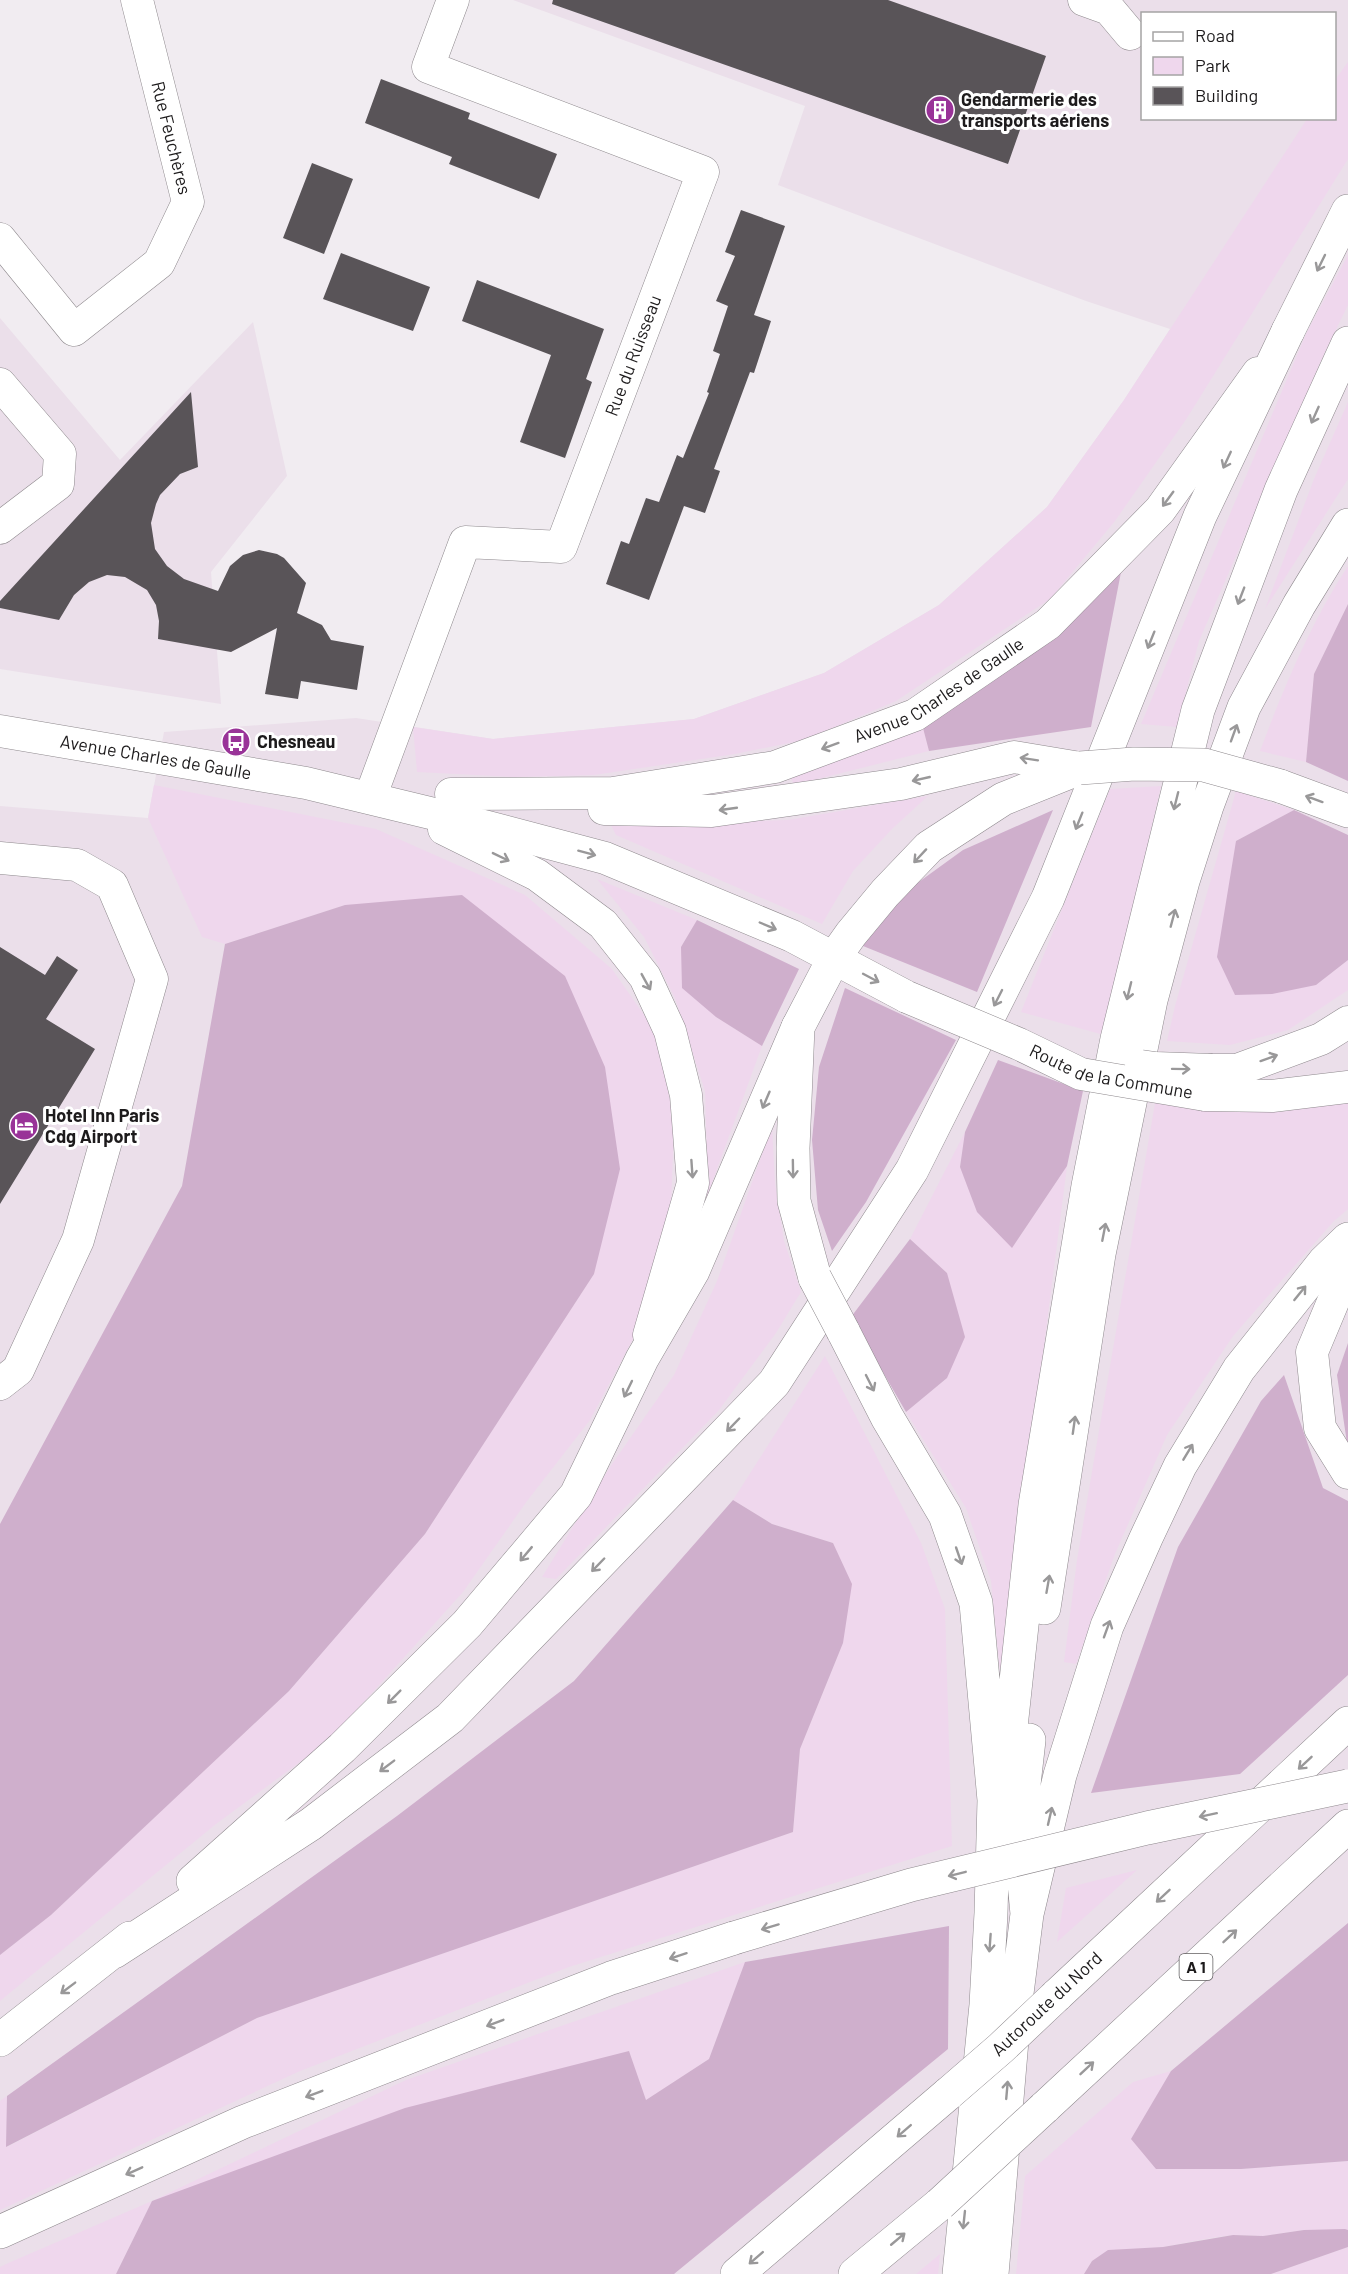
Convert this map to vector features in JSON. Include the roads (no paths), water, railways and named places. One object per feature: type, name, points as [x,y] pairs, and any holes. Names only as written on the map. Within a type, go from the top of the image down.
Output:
[{"type":"main road","points":[[114,1952],[311,1824],[450,1718],[774,1383],[912,1170],[1048,898],[1200,516],[1348,211]]},
{"type":"main road","points":[[994,1800],[1007,1764],[1035,1505],[1054,1378],[1088,1186],[1120,1028],[1198,710],[1281,490],[1348,343]]},
{"type":"main road","points":[[1027,1914],[1019,1829],[1045,1605],[1099,1254],[1151,1000],[1183,881],[1207,806],[1244,707],[1299,604],[1348,525]]},
{"type":"main road","points":[[0,2040],[114,1952],[342,1748],[467,1624],[576,1495],[642,1359],[693,1271],[798,1027],[834,958],[885,893],[928,847],[1003,799],[1080,768],[1134,764],[1204,765],[1280,786],[1348,811]]},
{"type":"main road","points":[[798,1027],[793,1148],[794,1201],[815,1278],[887,1417],[945,1515],[976,1603],[994,1800],[992,1913],[986,2005],[959,2274]]},
{"type":"main road","points":[[992,2274],[1014,2017],[1027,1914],[1060,1775],[1107,1626],[1180,1466],[1239,1369],[1324,1262],[1348,1239]]},
{"type":"main road","name":"Autoroute du Nord","points":[[737,2274],[1001,2048],[1348,1723]]},
{"type":"main road","points":[[0,2232],[243,2122],[611,1978],[911,1885],[1147,1828],[1348,1786]]},
{"type":"main road","name":"A 1","points":[[855,2274],[940,2204],[1348,1826]]},
{"type":"street","name":"Rue Feuchères","points":[[0,239],[74,330],[159,263],[188,202],[136,0]]},
{"type":"street","name":"Rue du Ruisseau","points":[[383,795],[465,542],[561,547],[703,172],[428,67],[453,0]]},
{"type":"street","points":[[1084,0],[1109,9],[1130,34]]},
{"type":"street","name":"Avenue Charles de Gaulle","points":[[383,795],[613,793],[775,767],[915,715],[1048,624],[1152,518],[1288,331]]},
{"type":"street","points":[[0,384],[60,454],[58,484],[0,528]]},
{"type":"street","name":"Avenue Charles de Gaulle","points":[[1,732],[383,795],[605,858],[792,936],[907,997],[1019,1044]]},
{"type":"street","name":"Avenue Charles de Gaulle","points":[[451,794],[585,808],[712,811],[901,784],[1014,757],[1080,768]]},
{"type":"street","name":"Avenue Charles de Gaulle","points":[[383,795],[537,875],[603,924],[645,977],[670,1031],[686,1095],[693,1183],[642,1359]]},
{"type":"street","points":[[0,858],[77,865],[112,885],[152,979],[78,1240],[18,1370],[0,1384]]},
{"type":"street","points":[[1209,1082],[1321,1040],[1348,1022]]},
{"type":"street","name":"Route de la Commune","points":[[1019,1044],[1081,1074],[1209,1082],[1272,1096],[1348,1087]]},
{"type":"street","points":[[1348,1266],[1312,1352],[1320,1428],[1348,1473]]},
{"type":"place","name":"Gendarmerie des transports aériens","points":[[940,110]]},
{"type":"place","name":"Chesneau","points":[[236,742]]},
{"type":"place","name":"Hotel Inn Paris Cdg Airport","points":[[24,1126]]}]
